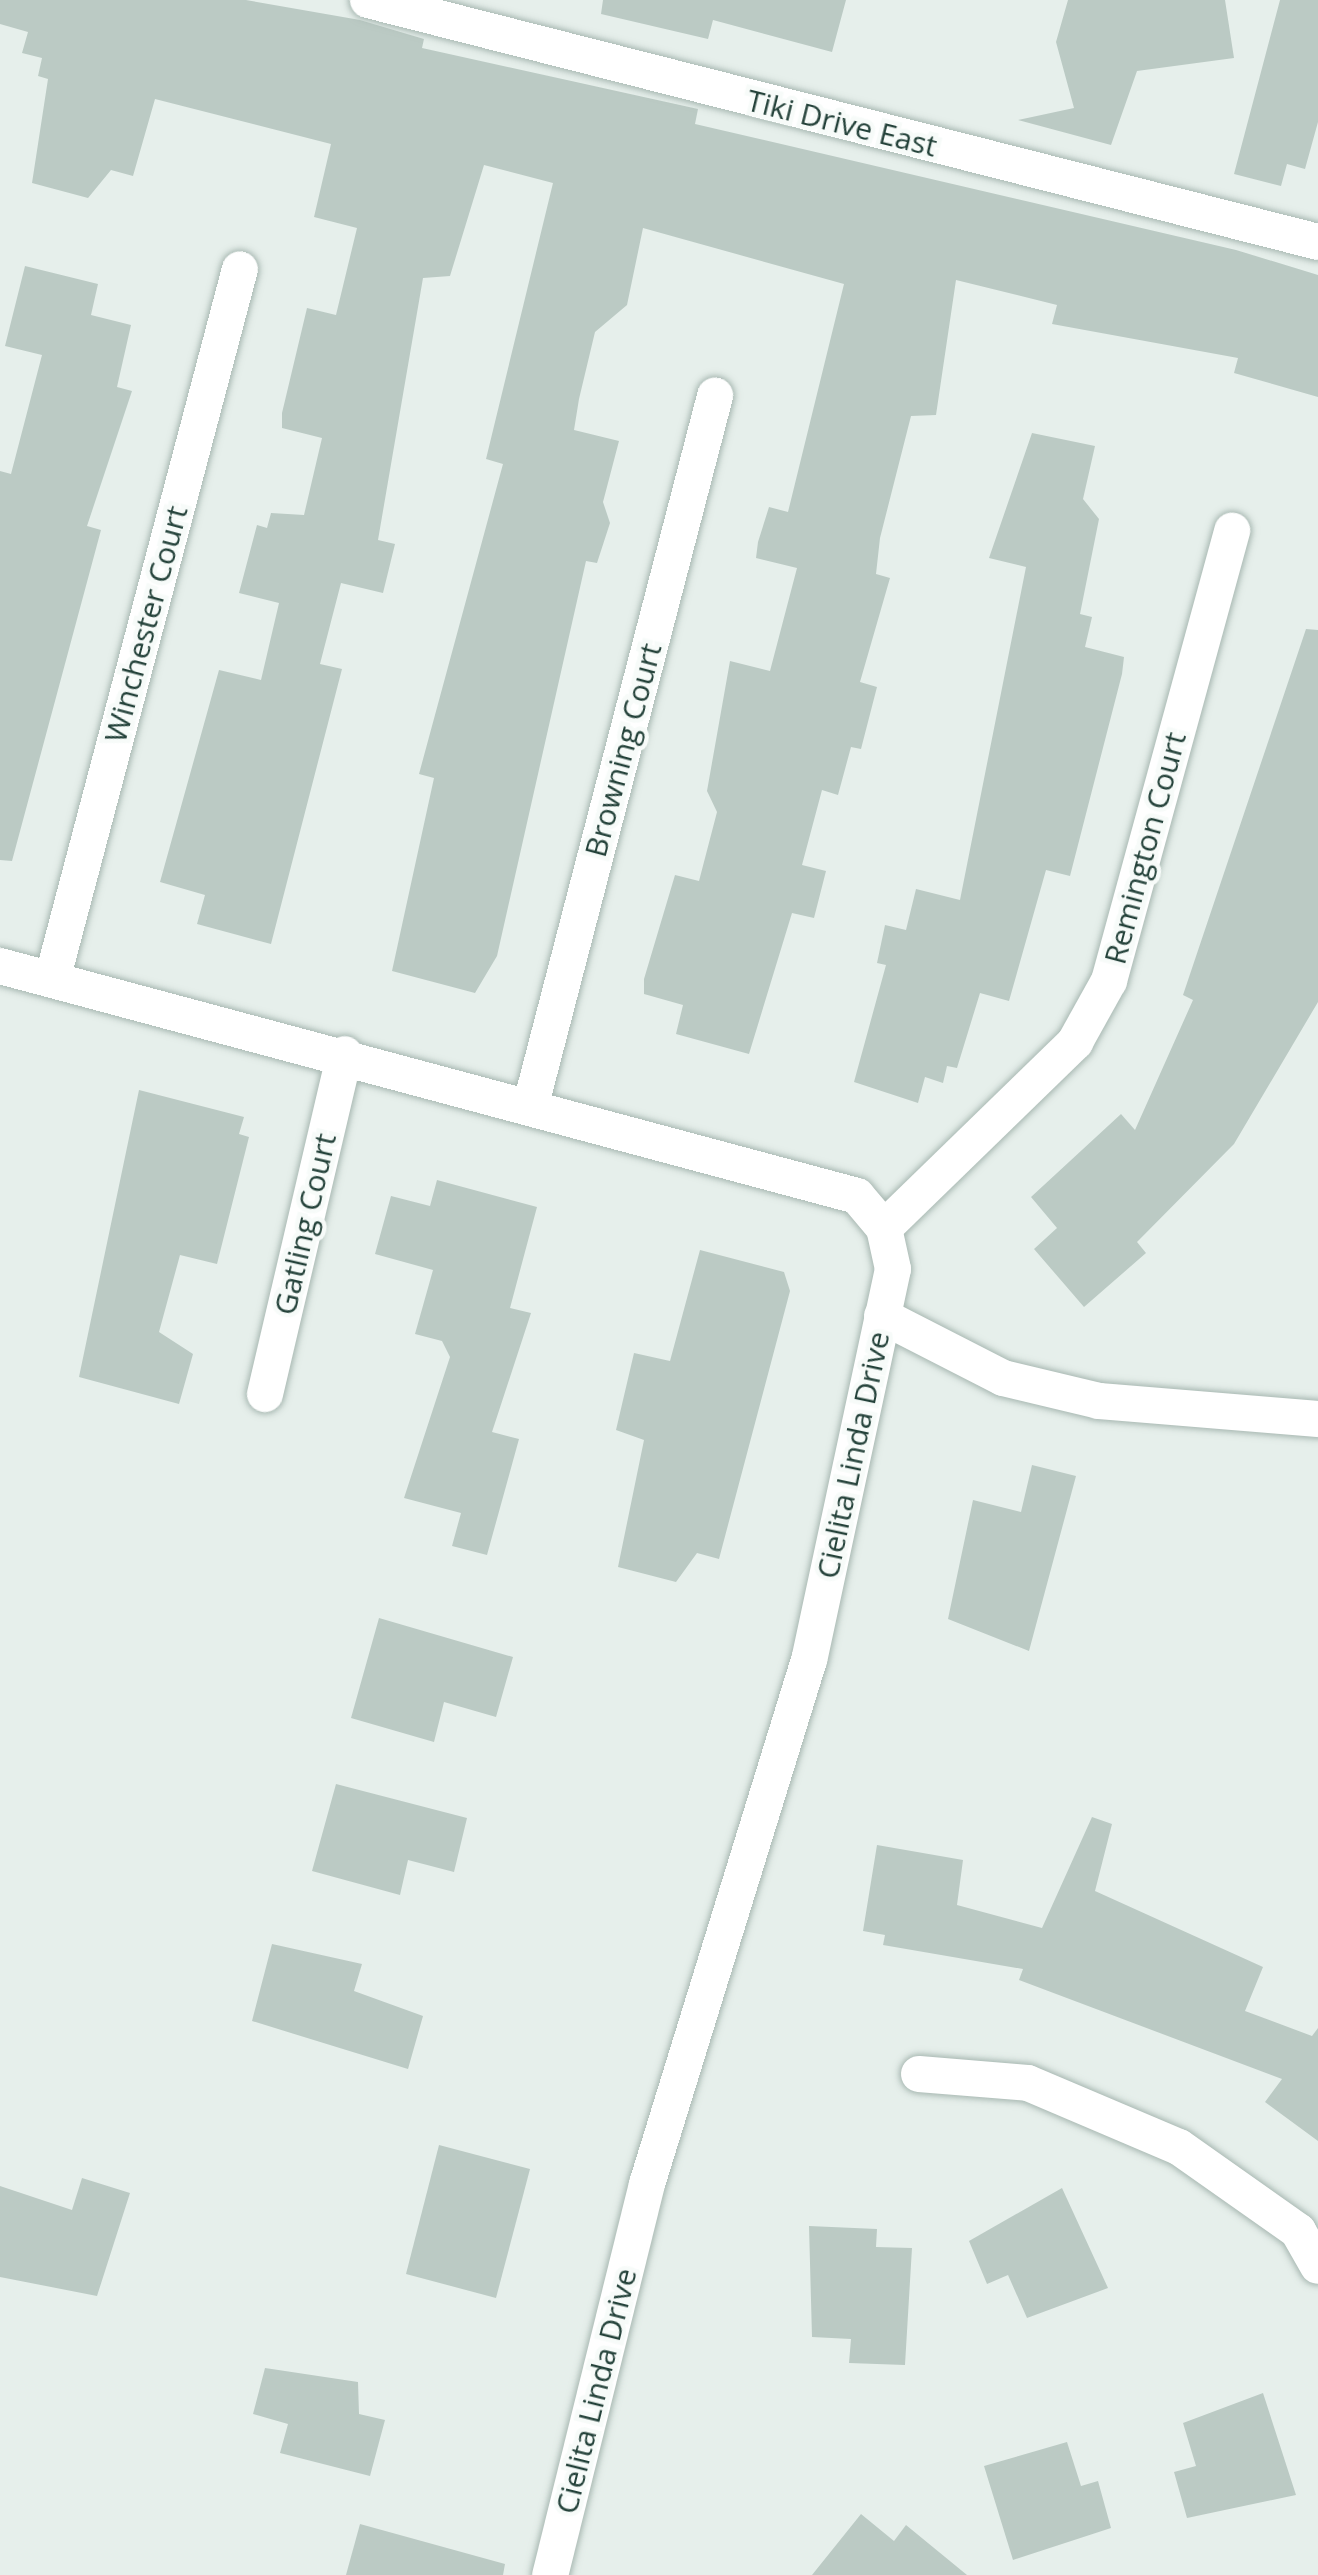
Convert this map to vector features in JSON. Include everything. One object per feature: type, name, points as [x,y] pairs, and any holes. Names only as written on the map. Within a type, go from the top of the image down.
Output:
[{"type":"street","name":"Tiki Drive East","points":[[368,0],[1318,242]]},
{"type":"street","name":"Winchester Court","points":[[52,980],[240,269]]},
{"type":"street","name":"Browning Court","points":[[531,1104],[715,396]]},
{"type":"street","name":"Remington Court","points":[[884,1228],[1075,1042],[1108,981],[1232,530]]},
{"type":"street","points":[[0,966],[345,1054],[857,1196],[884,1228]]},
{"type":"street","name":"Gatling Court","points":[[265,1394],[345,1054]]},
{"type":"street","name":"Cielita Linda Drive","points":[[550,2575],[647,2184],[809,1660],[892,1269],[884,1228]]},
{"type":"street","points":[[882,1316],[1003,1378],[1100,1401],[1318,1419]]},
{"type":"street","points":[[919,2074],[1028,2083],[1179,2147],[1298,2231],[1318,2266]]},
{"type":"building","points":[[0,0],[246,0],[360,20],[424,39],[422,48],[698,109],[695,124],[1236,250],[1318,275],[1318,397],[1234,373],[1238,358],[1052,324],[1057,305],[956,280],[936,415],[911,416],[880,538],[876,574],[890,578],[860,682],[877,687],[861,749],[851,747],[838,795],[822,790],[802,865],[826,871],[814,918],[792,913],[749,1054],[676,1034],[683,1005],[644,994],[644,979],[675,875],[699,881],[717,812],[707,791],[730,661],[770,671],[797,568],[756,558],[758,542],[769,507],[788,512],[844,284],[643,228],[627,305],[595,332],[579,399],[574,430],[619,441],[603,502],[610,523],[597,563],[586,561],[497,956],[475,993],[392,971],[434,778],[419,774],[503,464],[486,459],[553,183],[484,165],[450,276],[423,278],[378,540],[395,544],[383,593],[341,583],[320,664],[342,669],[271,944],[197,924],[205,895],[160,882],[219,670],[261,680],[279,603],[239,593],[257,525],[267,528],[271,513],[304,515],[322,438],[282,428],[282,413],[307,308],[336,315],[357,228],[314,217],[331,144],[155,99],[133,176],[111,170],[88,198],[32,183],[48,79],[38,76],[42,58],[22,53],[28,32],[0,24]]},
{"type":"building","points":[[603,0],[846,0],[832,52],[713,20],[708,39],[601,14]]},
{"type":"building","points":[[1068,0],[1225,0],[1234,58],[1137,71],[1111,145],[1018,120],[1074,108],[1056,42]]},
{"type":"building","points":[[1280,0],[1318,0],[1318,122],[1305,169],[1287,164],[1281,186],[1234,174]]},
{"type":"building","points":[[25,266],[98,284],[91,315],[131,325],[117,387],[132,391],[87,526],[101,530],[12,861],[0,860],[0,471],[11,474],[42,355],[5,346]]},
{"type":"building","points":[[1032,433],[1095,446],[1083,499],[1099,519],[1080,614],[1092,617],[1085,647],[1124,657],[1122,674],[1070,876],[1046,870],[1009,1001],[980,993],[957,1068],[947,1066],[943,1083],[925,1077],[918,1103],[854,1082],[886,965],[877,963],[885,925],[906,930],[916,889],[960,900],[1026,567],[989,558]]},
{"type":"building","points":[[1306,629],[1318,630],[1318,1002],[1234,1144],[1137,1242],[1146,1253],[1084,1307],[1034,1249],[1057,1228],[1031,1197],[1121,1114],[1135,1130],[1193,1000],[1183,995]]},
{"type":"building","points":[[139,1090],[244,1117],[239,1134],[249,1137],[217,1264],[180,1255],[159,1332],[193,1354],[179,1404],[79,1377]]},
{"type":"building","points":[[437,1180],[537,1207],[510,1308],[531,1313],[492,1432],[519,1439],[487,1555],[452,1546],[461,1513],[404,1498],[450,1357],[442,1341],[415,1334],[433,1270],[375,1254],[391,1196],[430,1206]]},
{"type":"building","points":[[700,1250],[784,1272],[790,1291],[719,1559],[697,1553],[676,1582],[618,1567],[644,1440],[616,1430],[634,1353],[670,1361]]},
{"type":"building","points":[[1032,1465],[1076,1476],[1029,1651],[948,1619],[973,1500],[1021,1512]]},
{"type":"building","points":[[379,1618],[513,1657],[496,1717],[444,1702],[434,1742],[351,1718]]},
{"type":"building","points":[[336,1784],[467,1818],[454,1872],[408,1860],[400,1895],[312,1871]]},
{"type":"building","points":[[1092,1817],[1112,1824],[1095,1891],[1263,1967],[1245,2011],[1312,2036],[1318,2028],[1318,2141],[1265,2102],[1282,2079],[1019,1980],[1023,1969],[883,1945],[885,1935],[863,1931],[877,1845],[963,1860],[957,1905],[1042,1928]]},
{"type":"building","points":[[272,1944],[362,1964],[354,1991],[423,2016],[408,2069],[252,2021]]},
{"type":"building","points":[[439,2145],[530,2169],[496,2298],[406,2274]]},
{"type":"building","points":[[82,2178],[130,2193],[97,2296],[0,2277],[0,2186],[72,2210]]},
{"type":"building","points":[[1062,2188],[1108,2288],[1027,2318],[1008,2275],[987,2284],[969,2241]]},
{"type":"building","points":[[809,2226],[877,2229],[876,2247],[912,2248],[905,2365],[849,2363],[851,2339],[812,2337]]},
{"type":"building","points":[[265,2368],[358,2382],[359,2414],[385,2420],[370,2476],[280,2453],[288,2424],[253,2414]]},
{"type":"building","points":[[1263,2393],[1296,2495],[1187,2518],[1174,2472],[1196,2466],[1183,2423]]},
{"type":"building","points":[[1067,2442],[1081,2486],[1098,2481],[1111,2528],[1013,2560],[984,2466]]},
{"type":"building","points":[[861,2514],[894,2541],[906,2525],[967,2575],[812,2575]]},
{"type":"building","points":[[360,2524],[505,2564],[503,2575],[346,2575]]}]
